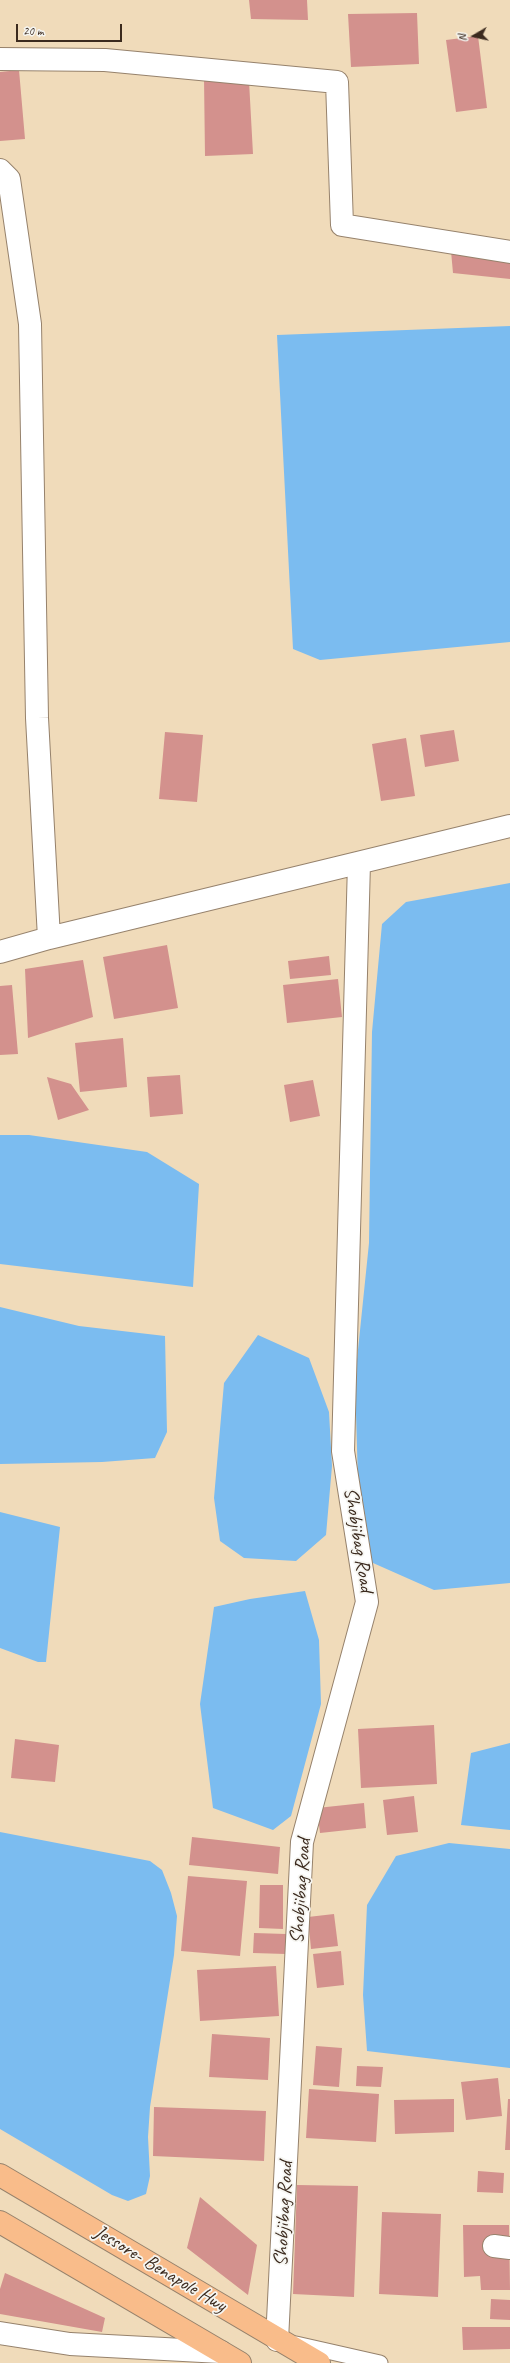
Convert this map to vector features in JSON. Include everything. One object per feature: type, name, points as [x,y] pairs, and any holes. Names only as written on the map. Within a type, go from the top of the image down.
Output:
[{"type":"highway","name":"Jessore- Benapole Hwy","points":[[0,2175],[211,2299],[277,2340],[319,2363]]},
{"type":"highway","name":"Jessore- Benapole Hwy","points":[[0,2222],[240,2363]]},
{"type":"street","points":[[0,59],[105,60],[337,82],[342,225],[510,252]]},
{"type":"street","points":[[0,170],[9,179],[30,324],[37,718],[49,938]]},
{"type":"street","points":[[0,952],[49,938],[510,826]]},
{"type":"street","name":"Shobjibag Road","points":[[277,2340],[302,1842],[367,1602],[344,1451],[359,863]]},
{"type":"street","points":[[0,2333],[70,2344],[221,2352]]},
{"type":"lane","points":[[277,2340],[380,2363]]},
{"type":"water","points":[[510,326],[510,642],[320,660],[293,649],[277,335]]},
{"type":"water","points":[[510,883],[510,1583],[434,1590],[364,1559],[359,1516],[355,1379],[369,1243],[372,1032],[382,924],[406,902]]},
{"type":"water","points":[[0,1135],[29,1135],[147,1152],[199,1184],[193,1287],[0,1264]]},
{"type":"water","points":[[0,1307],[79,1326],[165,1336],[167,1432],[155,1458],[102,1462],[0,1464]]},
{"type":"water","points":[[258,1335],[309,1358],[329,1412],[332,1466],[326,1535],[296,1561],[244,1558],[220,1541],[214,1498],[224,1383]]},
{"type":"water","points":[[0,1512],[60,1527],[46,1662],[38,1662],[0,1648]]},
{"type":"water","points":[[305,1591],[319,1640],[321,1704],[291,1816],[273,1830],[213,1808],[200,1704],[214,1607],[250,1599]]},
{"type":"water","points":[[510,1743],[510,1830],[461,1825],[471,1753]]},
{"type":"water","points":[[0,1832],[150,1861],[162,1870],[171,1893],[177,1916],[174,1955],[150,2107],[148,2137],[150,2176],[146,2194],[128,2201],[112,2195],[0,2129]]},
{"type":"water","points":[[449,1843],[510,1849],[510,2068],[367,2051],[363,1995],[367,1905],[396,1856]]},
{"type":"building","points":[[249,0],[307,0],[308,20],[251,19]]},
{"type":"building","points":[[417,13],[419,64],[351,67],[348,14]]},
{"type":"building","points":[[478,36],[487,108],[456,112],[446,40]]},
{"type":"building","points":[[19,70],[25,139],[0,141],[0,72]]},
{"type":"building","points":[[204,78],[249,81],[253,154],[205,156]]},
{"type":"building","points":[[451,251],[510,258],[510,279],[453,273]]},
{"type":"building","points":[[454,730],[459,761],[425,767],[420,735]]},
{"type":"building","points":[[165,732],[203,735],[197,802],[159,799]]},
{"type":"building","points":[[406,738],[415,796],[381,801],[372,744]]},
{"type":"building","points":[[167,945],[178,1008],[114,1019],[103,957]]},
{"type":"building","points":[[329,956],[331,975],[290,979],[288,961]]},
{"type":"building","points":[[83,960],[93,1017],[28,1038],[25,969]]},
{"type":"building","points":[[338,979],[342,1017],[287,1023],[283,985]]},
{"type":"building","points":[[12,985],[18,1054],[0,1055],[0,986]]},
{"type":"building","points":[[123,1038],[127,1087],[80,1092],[75,1043]]},
{"type":"building","points":[[180,1075],[183,1114],[150,1117],[147,1077]]},
{"type":"building","points":[[47,1077],[71,1084],[89,1110],[58,1120]]},
{"type":"building","points":[[313,1080],[320,1116],[290,1122],[284,1085]]},
{"type":"building","points":[[434,1725],[437,1784],[361,1788],[358,1729]]},
{"type":"building","points":[[15,1739],[59,1745],[55,1782],[11,1778]]},
{"type":"building","points":[[414,1796],[418,1832],[387,1835],[383,1800]]},
{"type":"building","points":[[364,1803],[366,1828],[320,1833],[317,1808]]},
{"type":"building","points":[[192,1837],[280,1847],[278,1874],[189,1865]]},
{"type":"building","points":[[188,1876],[247,1881],[240,1956],[181,1951]]},
{"type":"building","points":[[260,1885],[283,1885],[283,1929],[259,1928]]},
{"type":"building","points":[[334,1914],[338,1946],[311,1949],[308,1917]]},
{"type":"building","points":[[254,1933],[286,1934],[286,1954],[253,1953]]},
{"type":"building","points":[[341,1951],[344,1985],[317,1988],[313,1954]]},
{"type":"building","points":[[276,1966],[279,2016],[200,2021],[197,1970]]},
{"type":"building","points":[[212,2034],[270,2038],[268,2080],[209,2077]]},
{"type":"building","points":[[316,2046],[342,2048],[339,2087],[313,2085]]},
{"type":"building","points":[[357,2066],[383,2067],[381,2087],[356,2086]]},
{"type":"building","points":[[498,2078],[502,2116],[466,2120],[461,2082]]},
{"type":"building","points":[[309,2089],[379,2094],[376,2142],[306,2138]]},
{"type":"building","points":[[454,2099],[454,2132],[395,2134],[394,2100]]},
{"type":"building","points":[[508,2099],[510,2099],[510,2150],[505,2150]]},
{"type":"building","points":[[154,2107],[266,2111],[264,2161],[153,2156]]},
{"type":"building","points":[[478,2171],[504,2173],[503,2193],[477,2192]]},
{"type":"building","points":[[297,2185],[358,2186],[354,2297],[293,2294]]},
{"type":"building","points":[[200,2197],[257,2245],[248,2295],[187,2248]]},
{"type":"building","points":[[382,2212],[441,2214],[438,2297],[379,2294]]},
{"type":"building","points":[[463,2225],[509,2225],[510,2290],[481,2290],[480,2276],[464,2277]]},
{"type":"building","points":[[5,2273],[105,2318],[102,2332],[0,2314],[0,2289]]},
{"type":"building","points":[[491,2299],[510,2300],[510,2320],[490,2319]]},
{"type":"building","points":[[462,2327],[510,2327],[510,2349],[463,2350]]}]
